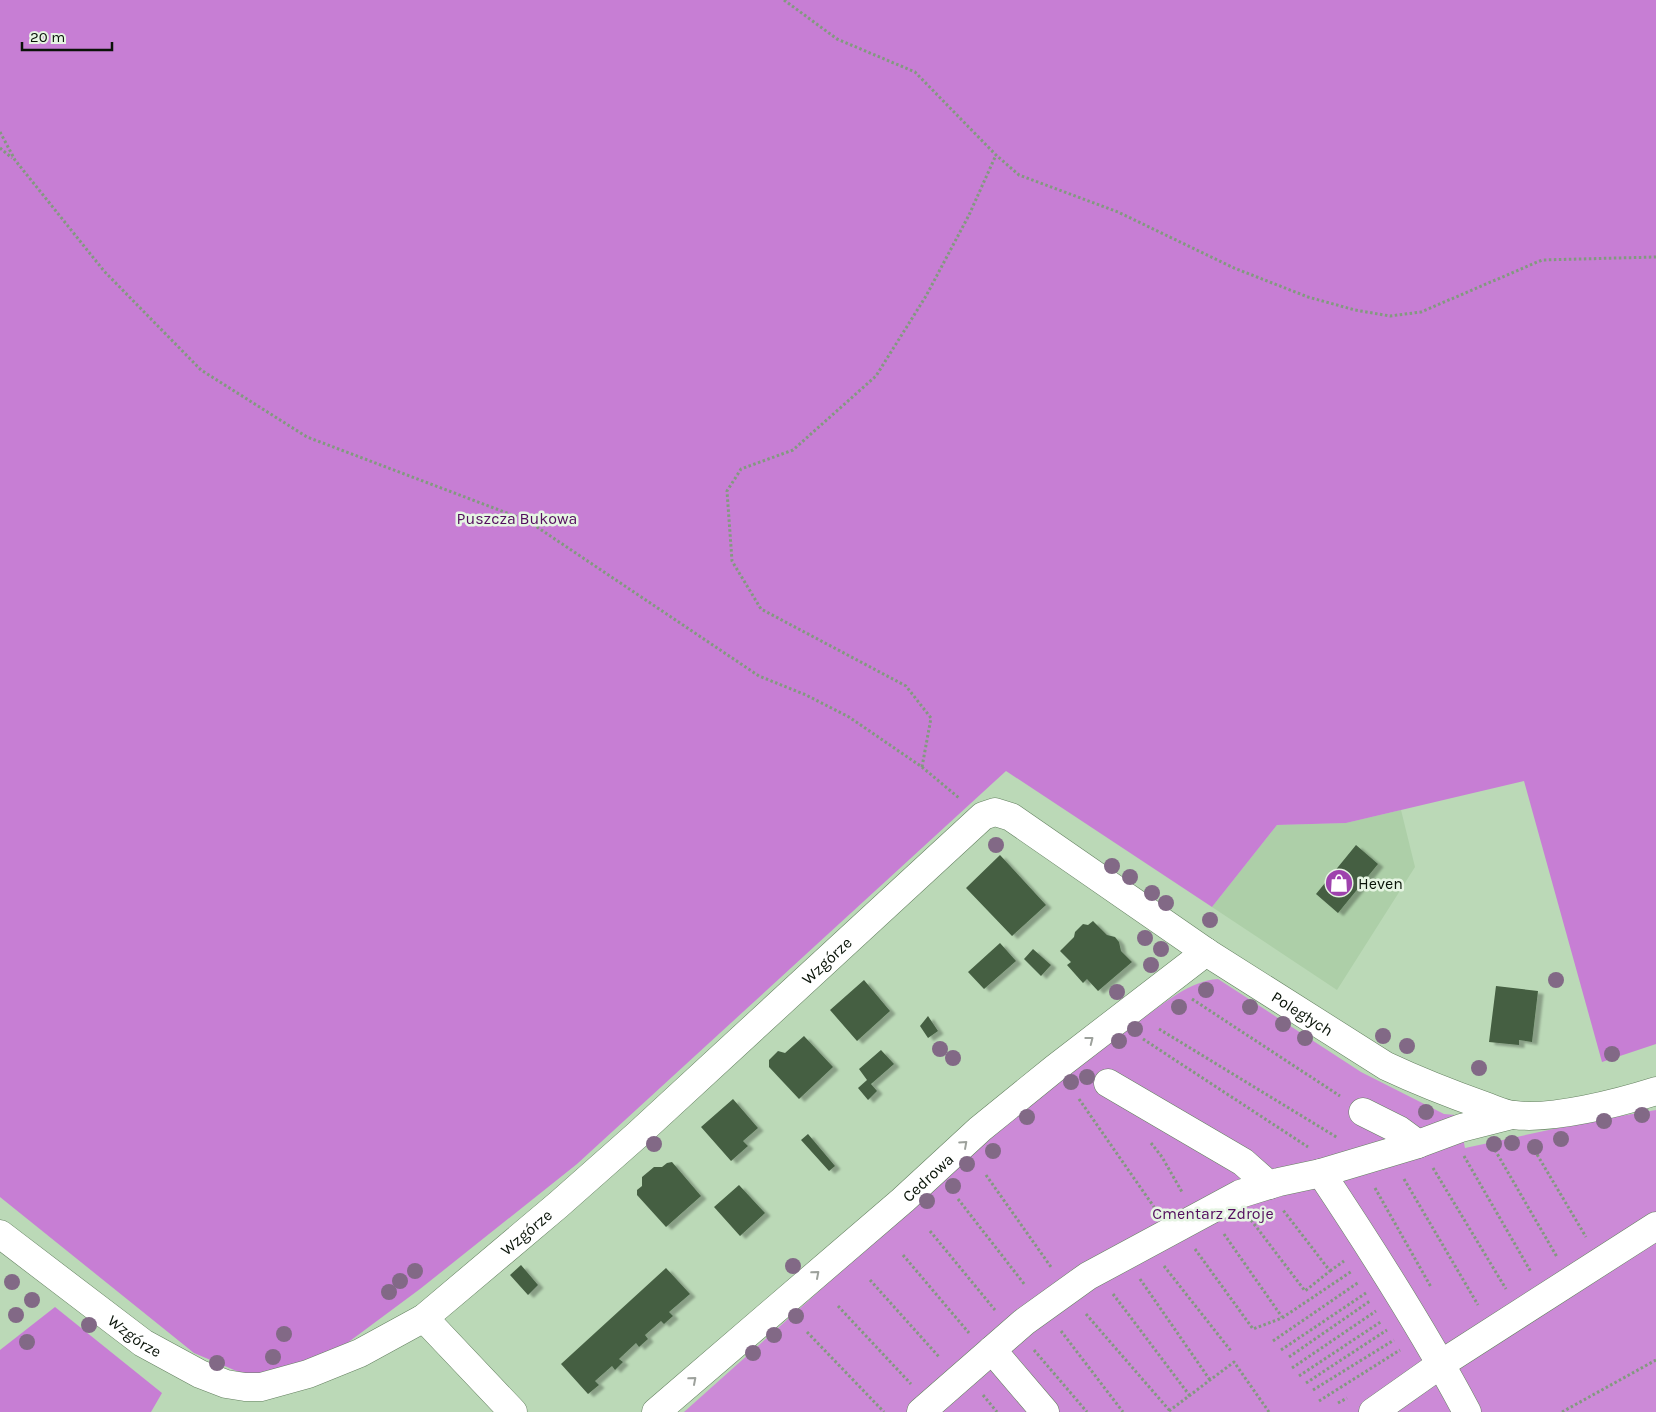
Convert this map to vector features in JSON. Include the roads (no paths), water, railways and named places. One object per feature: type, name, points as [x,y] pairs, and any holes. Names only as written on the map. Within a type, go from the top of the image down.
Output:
[{"type":"street","name":"Poległych","points":[[983,816],[996,812],[1011,817],[1206,952],[1386,1066],[1461,1098],[1512,1115],[1541,1116],[1593,1107],[1656,1091]]},
{"type":"street","name":"Wzgórze","points":[[0,1234],[143,1343],[200,1374],[226,1384],[262,1387],[308,1374],[360,1353],[424,1318],[636,1136],[983,816]]},
{"type":"street","name":"Cedrowa","points":[[656,1412],[896,1206],[980,1129],[1054,1068],[1206,952]]},
{"type":"street","points":[[1108,1083],[1243,1162],[1269,1185]]},
{"type":"street","points":[[1363,1112],[1399,1130],[1418,1144]]},
{"type":"street","points":[[925,1408],[1043,1308],[1096,1272],[1234,1198],[1269,1185],[1356,1163],[1450,1132],[1512,1115]]},
{"type":"street","points":[[1321,1173],[1400,1296],[1441,1364],[1466,1412]]},
{"type":"street","points":[[1373,1412],[1441,1364],[1656,1226]]},
{"type":"street","points":[[424,1318],[513,1412]]},
{"type":"street","points":[[989,1352],[1045,1412]]},
{"type":"place","name":"Heven","points":[[1339,883]]},
{"type":"park label","name":"Puszcza Bukowa","points":[[517,518]]},
{"type":"park label","name":"Cmentarz Zdroje","points":[[1213,1213]]}]
